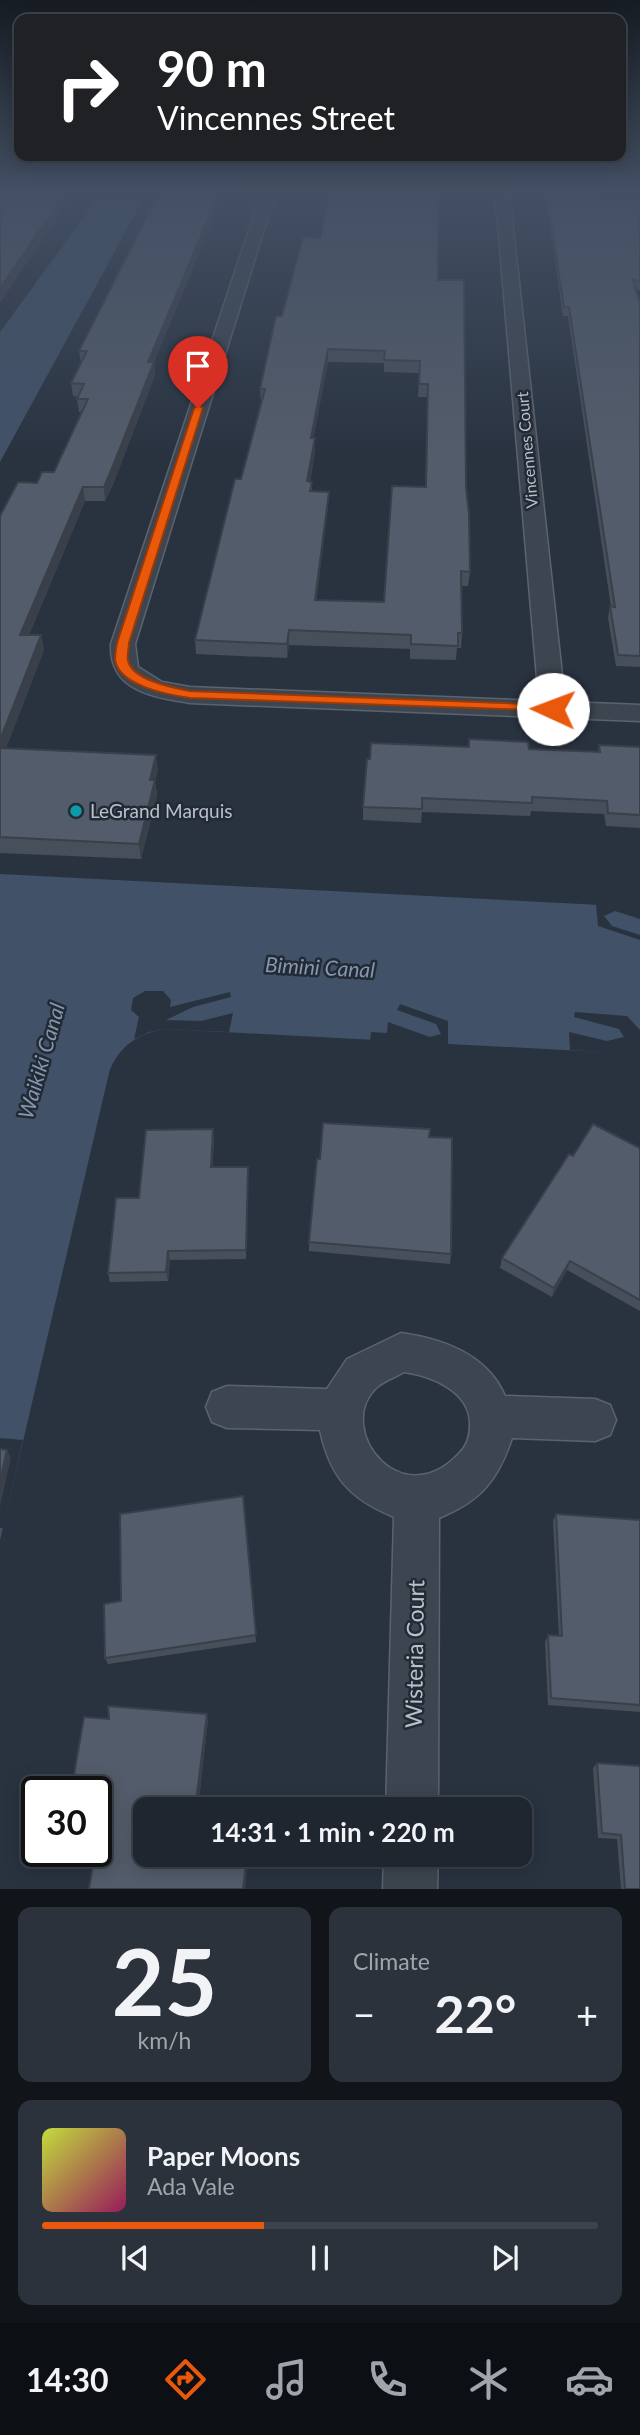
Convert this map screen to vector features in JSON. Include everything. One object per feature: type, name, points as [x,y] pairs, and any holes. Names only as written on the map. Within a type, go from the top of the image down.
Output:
[{"type":"street","points":[[241,279],[123,643],[123,667],[129,674],[148,685],[190,695],[640,713]]},
{"type":"street","name":"Vincennes Court","points":[[511,279],[553,709]]},
{"type":"street","points":[[401,1352],[439,1359],[462,1372],[476,1384],[485,1398],[490,1416],[492,1431],[482,1459],[459,1485],[444,1495],[417,1499],[382,1490],[362,1476],[347,1456],[341,1433],[340,1410],[347,1389],[361,1372],[379,1359],[401,1352]]},
{"type":"street","points":[[227,1407],[340,1410]]},
{"type":"street","points":[[490,1416],[595,1420]]},
{"type":"street","name":"Wisteria Court","points":[[412,1797],[417,1499]]},
{"type":"street","points":[[410,1889],[411,1867]]},
{"type":"water","points":[[39,279],[100,279],[0,462],[0,332]]},
{"type":"water","points":[[0,874],[640,907],[640,1054],[167,1029],[148,1033],[131,1042],[118,1055],[109,1073],[0,1540]]},
{"type":"pier","points":[[630,903],[640,903],[640,919],[615,911],[604,916],[612,926],[640,935],[640,940],[598,926],[596,904],[630,906]]},
{"type":"pier","points":[[145,991],[163,991],[171,1000],[170,1007],[230,992],[231,997],[193,1007],[166,1020],[201,1021],[233,1013],[229,1032],[167,1029],[149,1032],[134,1039],[139,1017],[131,1010],[133,998]]},
{"type":"pier","points":[[400,1004],[448,1021],[448,1044],[370,1043],[371,1032],[387,1033],[388,1022],[430,1037],[441,1034],[436,1024],[397,1010]]},
{"type":"pier","points":[[575,1012],[627,1016],[640,1030],[640,1057],[570,1050],[569,1032],[607,1041],[624,1037],[619,1029],[574,1017]]},
{"type":"pier","points":[[0,1438],[23,1440],[3,1528],[0,1528]]},
{"type":"building","points":[[115,279],[183,279],[148,362],[154,362],[104,487],[83,487],[20,635],[41,635],[0,740],[0,516],[18,482],[37,483],[42,472],[54,472],[88,399],[77,399],[84,384],[71,383],[87,351],[79,351]]},
{"type":"building","points":[[292,279],[464,280],[466,488],[470,572],[461,571],[462,633],[458,633],[458,646],[411,644],[411,635],[289,630],[287,644],[195,640],[235,479],[241,479],[265,389],[260,389],[276,316],[282,316]],"holes":[[[328,349],[385,351],[384,360],[420,361],[419,384],[428,384],[426,487],[392,486],[384,602],[315,600],[329,492],[310,491],[312,482],[307,481],[315,438],[311,438]]]},
{"type":"building","points":[[560,279],[640,279],[633,280],[640,304],[640,656],[618,655],[610,606],[615,607],[569,307],[564,307]]},
{"type":"building","points":[[469,739],[528,742],[529,749],[600,752],[599,745],[640,747],[640,815],[608,813],[607,801],[532,797],[532,803],[422,798],[422,809],[363,807],[371,743],[469,747]]},
{"type":"building","points":[[0,748],[156,755],[150,780],[155,780],[139,844],[0,837]]},
{"type":"building","points":[[323,1123],[430,1129],[429,1137],[452,1138],[451,1254],[309,1242]]},
{"type":"building","points":[[593,1124],[640,1148],[640,1300],[570,1261],[554,1288],[502,1258],[569,1154],[573,1156]]},
{"type":"building","points":[[213,1129],[211,1167],[248,1167],[246,1250],[168,1251],[166,1272],[108,1273],[116,1198],[139,1198],[146,1130]]},
{"type":"building","points":[[0,1449],[7,1450],[0,1481]]},
{"type":"building","points":[[243,1496],[256,1635],[105,1658],[104,1604],[121,1601],[120,1514]]},
{"type":"building","points":[[556,1514],[640,1520],[640,1705],[551,1698],[548,1635],[562,1636]]},
{"type":"building","points":[[108,1706],[207,1714],[197,1797],[133,1797],[133,1867],[246,1867],[243,1889],[89,1889],[93,1867],[112,1867],[112,1776],[74,1776],[84,1717],[109,1719]]},
{"type":"building","points":[[597,1763],[640,1766],[640,1889],[625,1889],[621,1835],[602,1833]]},
{"type":"place","name":"LeGrand Marquis","points":[[76,811]]},
{"type":"route","points":[[198,408],[123,643],[121,662],[129,674],[161,690],[190,695],[553,709]]},
{"type":"water label","name":"Bimini Canal","points":[[320,968]]},
{"type":"water label","name":"Waikiki Canal","points":[[42,1061]]}]
